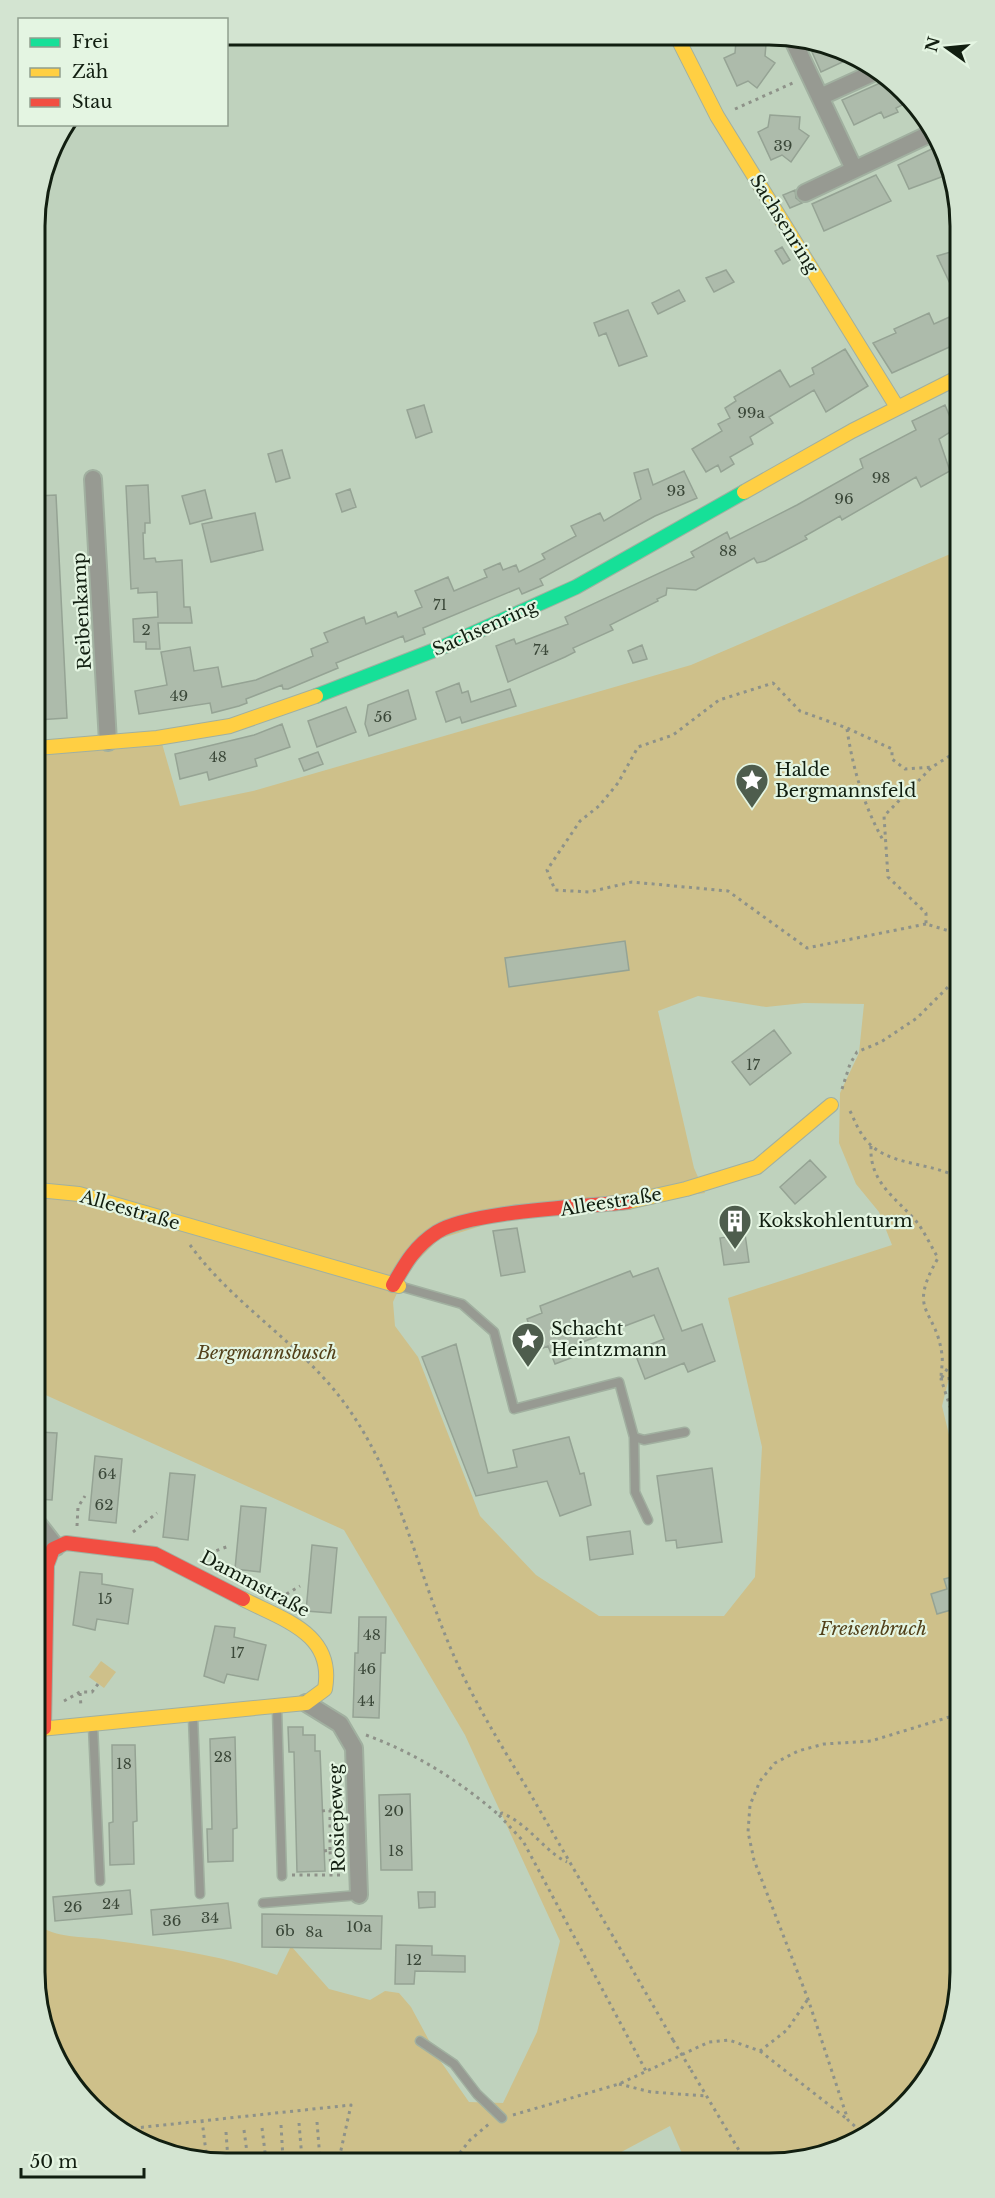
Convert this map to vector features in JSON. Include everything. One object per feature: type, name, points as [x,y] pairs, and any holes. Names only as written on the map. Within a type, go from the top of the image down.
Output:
[{"type":"street","name":"Sachsenring","points":[[681,45],[717,116],[897,407]]},
{"type":"street","points":[[796,47],[854,169]]},
{"type":"street","points":[[820,98],[869,75]]},
{"type":"street","points":[[805,193],[926,136]]},
{"type":"street","name":"Sachsenring","points":[[45,747],[195,733],[230,726],[265,715],[445,646],[576,587],[897,407],[950,381]]},
{"type":"street","name":"Reibenkamp","points":[[93,479],[108,742]]},
{"type":"street","name":"Alleestraße","points":[[45,1191],[79,1194],[396,1285],[413,1251],[437,1232],[452,1225],[484,1218],[629,1202],[686,1189],[757,1167],[835,1104]]},
{"type":"street","points":[[45,1533],[56,1547],[49,1555],[47,1565],[45,1712]]},
{"type":"street","name":"Dammstraße","points":[[56,1547],[76,1543],[155,1554],[171,1560],[312,1636],[324,1651],[328,1674],[325,1689],[306,1703]]},
{"type":"street","points":[[45,1728],[306,1703]]},
{"type":"street","name":"Rosiepeweg","points":[[306,1703],[340,1724],[354,1748],[359,1895]]},
{"type":"lane","points":[[396,1285],[462,1304],[494,1332],[514,1409],[619,1382],[634,1437],[635,1492],[648,1520]]},
{"type":"lane","points":[[634,1437],[644,1440],[685,1432]]},
{"type":"lane","points":[[277,1705],[282,1876]]},
{"type":"lane","points":[[193,1713],[200,1894]]},
{"type":"lane","points":[[93,1723],[100,1881]]},
{"type":"lane","name":"Rosiepeweg","points":[[263,1903],[359,1895]]},
{"type":"lane","points":[[420,2041],[454,2064],[477,2094],[502,2118]]},
{"type":"path","points":[[717,116],[810,75]]},
{"type":"path","points":[[932,767],[904,769],[892,759],[892,749],[847,728],[800,711],[773,683],[719,700],[673,735],[638,747],[618,783],[599,806],[580,821],[547,870],[555,890],[589,892],[632,882],[728,891],[807,948],[926,924],[950,931]]},
{"type":"path","points":[[847,728],[851,759],[867,813],[885,844]]},
{"type":"path","points":[[926,924],[926,913],[888,877],[884,816],[932,767],[950,756]]},
{"type":"path","points":[[950,985],[917,1018],[881,1042],[857,1052],[835,1104],[849,1109],[860,1132],[871,1146],[886,1154],[950,1175]]},
{"type":"path","points":[[871,1146],[870,1158],[884,1191],[917,1222],[938,1258],[927,1278],[922,1296],[925,1312],[942,1355],[941,1379],[950,1407]]},
{"type":"path","points":[[183,1225],[188,1243],[212,1272],[294,1347],[349,1409],[390,1485],[434,1609],[491,1729],[741,2153]]},
{"type":"path","points":[[941,1379],[950,1365]]},
{"type":"path","points":[[941,1379],[950,1378]]},
{"type":"path","points":[[76,1543],[78,1507],[85,1496]]},
{"type":"path","points":[[134,1529],[157,1513]]},
{"type":"path","points":[[207,1554],[230,1546]]},
{"type":"path","points":[[282,1596],[300,1586]]},
{"type":"path","points":[[45,1712],[80,1692],[92,1692],[98,1684]]},
{"type":"path","points":[[848,2120],[808,1999],[754,1860],[748,1832],[750,1805],[760,1781],[775,1764],[798,1751],[824,1744],[871,1741],[950,1717]]},
{"type":"path","points":[[365,1734],[397,1746],[429,1763],[462,1785],[499,1815],[527,1849],[646,2071]]},
{"type":"path","points":[[322,1811],[330,1810],[331,1875]]},
{"type":"path","points":[[499,1815],[502,1813],[530,1829],[555,1855],[569,1862]]},
{"type":"path","points":[[324,1851],[330,1851]]},
{"type":"path","points":[[282,1876],[359,1874]]},
{"type":"path","points":[[760,2051],[787,2031],[808,1999]]},
{"type":"path","points":[[460,2153],[481,2129],[502,2118],[619,2084],[719,2040],[729,2040],[760,2051],[859,2130]]},
{"type":"path","points":[[619,2084],[651,2092],[706,2096]]},
{"type":"path","points":[[134,2128],[351,2105],[340,2153]]},
{"type":"path","points":[[202,2120],[206,2151]]},
{"type":"path","points":[[317,2122],[320,2153]]},
{"type":"path","points":[[299,2123],[302,2153]]},
{"type":"path","points":[[281,2125],[283,2153]]},
{"type":"path","points":[[262,2128],[265,2153]]},
{"type":"path","points":[[244,2130],[247,2153]]},
{"type":"path","points":[[226,2132],[228,2153]]},
{"type":"green space","points":[[950,554],[950,1374],[942,1406],[950,1439],[950,1984],[947,2007],[936,2041],[913,2082],[879,2116],[860,2129],[838,2139],[816,2147],[793,2151],[682,2153],[670,2126],[619,2153],[226,2153],[191,2150],[157,2139],[135,2129],[116,2116],[82,2082],[59,2041],[51,2019],[47,1996],[45,1929],[57,1934],[152,1946],[215,1957],[277,1975],[291,1946],[329,1989],[370,2000],[385,1991],[399,1993],[411,2007],[439,2059],[469,2102],[503,2103],[537,2032],[560,1941],[465,1735],[344,1530],[45,1395],[45,749],[161,740],[180,806],[253,791],[691,665]],"holes":[[[698,996],[766,1007],[804,1003],[864,1004],[859,1053],[840,1093],[839,1143],[856,1184],[879,1212],[892,1245],[728,1298],[762,1447],[755,1577],[724,1616],[599,1616],[536,1575],[480,1516],[418,1357],[395,1326],[393,1302],[407,1271],[439,1239],[494,1222],[705,1193],[694,1168],[658,1011]]]},
{"type":"green space","points":[[101,1661],[116,1672],[104,1688],[89,1677]]},
{"type":"building","points":[[736,45],[766,45],[765,56],[775,63],[757,88],[748,81],[737,86],[724,58],[735,53]]},
{"type":"building","points":[[812,52],[827,55],[843,62],[821,72]]},
{"type":"building","points":[[880,83],[903,105],[896,108],[898,112],[884,118],[881,112],[854,125],[842,100]]},
{"type":"building","points":[[770,115],[800,117],[799,129],[809,136],[791,162],[782,155],[771,160],[758,132],[768,127]]},
{"type":"building","points":[[932,149],[943,176],[909,189],[898,165]]},
{"type":"building","points":[[876,175],[891,201],[824,231],[812,204]]},
{"type":"building","points":[[795,190],[796,198],[802,203],[790,208],[783,195]]},
{"type":"building","points":[[782,247],[790,260],[783,264],[775,251]]},
{"type":"building","points":[[950,252],[950,284],[937,256]]},
{"type":"building","points":[[726,270],[734,282],[714,292],[706,278]]},
{"type":"building","points":[[679,290],[685,301],[658,314],[652,303]]},
{"type":"building","points":[[628,310],[647,356],[619,366],[606,333],[599,336],[594,323]]},
{"type":"building","points":[[929,313],[934,324],[950,317],[950,347],[892,373],[873,343],[896,333],[894,329]]},
{"type":"building","points":[[845,349],[868,386],[826,412],[814,390],[769,417],[773,423],[750,437],[753,444],[730,457],[734,464],[721,472],[718,465],[706,472],[692,449],[722,431],[718,424],[730,418],[725,408],[736,401],[734,397],[780,370],[790,387],[814,374],[812,368]]},
{"type":"building","points":[[424,405],[432,432],[416,438],[407,410]]},
{"type":"building","points":[[945,405],[950,417],[950,432],[939,439],[950,471],[921,487],[916,477],[842,520],[840,516],[805,536],[807,539],[765,561],[757,563],[754,558],[696,590],[667,588],[666,595],[657,599],[658,601],[610,625],[613,630],[573,648],[575,652],[565,657],[508,682],[496,646],[514,639],[516,644],[568,624],[565,617],[694,557],[691,552],[727,532],[730,539],[797,505],[863,468],[860,459],[916,430],[912,421]]},
{"type":"building","points":[[282,450],[290,478],[276,482],[268,454]]},
{"type":"building","points":[[648,469],[653,485],[684,471],[697,498],[655,516],[540,579],[543,585],[522,594],[519,588],[423,628],[425,634],[405,642],[403,636],[336,663],[338,668],[288,689],[283,689],[282,685],[246,699],[247,703],[239,706],[212,713],[210,703],[139,714],[135,691],[167,685],[161,652],[190,647],[194,671],[218,667],[222,687],[256,680],[313,656],[311,649],[328,642],[324,633],[364,617],[366,624],[396,612],[398,617],[422,607],[415,591],[448,577],[454,591],[487,577],[484,570],[500,563],[503,570],[516,565],[519,572],[545,559],[542,554],[576,536],[571,526],[600,513],[604,521],[641,499],[634,473]]},
{"type":"building","points":[[148,485],[150,523],[145,523],[145,533],[143,533],[144,559],[155,558],[156,562],[182,560],[184,607],[190,607],[192,623],[158,623],[160,649],[146,649],[146,642],[134,642],[133,619],[158,617],[157,592],[138,593],[138,588],[131,589],[126,486]]},
{"type":"building","points":[[350,489],[356,507],[342,512],[336,494]]},
{"type":"building","points":[[205,490],[212,518],[190,524],[182,496]]},
{"type":"building","points":[[56,495],[67,718],[45,719],[45,496]]},
{"type":"building","points":[[255,513],[263,550],[211,562],[202,524]]},
{"type":"building","points":[[642,645],[647,659],[633,663],[628,651]]},
{"type":"building","points":[[459,683],[462,693],[468,691],[471,702],[510,689],[516,706],[462,723],[460,717],[446,722],[436,692]]},
{"type":"building","points":[[408,690],[416,719],[369,736],[365,724],[368,705]]},
{"type":"building","points":[[346,707],[356,732],[317,747],[308,721]]},
{"type":"building","points":[[282,724],[290,747],[255,759],[257,766],[209,780],[207,772],[180,779],[175,754],[254,735]]},
{"type":"building","points":[[318,752],[323,764],[304,771],[299,759]]},
{"type":"building","points":[[625,941],[629,970],[509,987],[505,958]]},
{"type":"building","points":[[774,1030],[791,1053],[750,1085],[732,1062]]},
{"type":"building","points":[[810,1160],[826,1177],[795,1204],[780,1187]]},
{"type":"building","points":[[517,1228],[525,1272],[501,1276],[493,1231]]},
{"type":"building","name":"Kokskohlenturm","points":[[745,1234],[749,1262],[724,1265],[720,1238]]},
{"type":"building","points":[[658,1268],[682,1331],[702,1324],[715,1361],[688,1372],[684,1363],[645,1379],[634,1351],[664,1339],[654,1315],[580,1343],[584,1353],[555,1364],[548,1346],[538,1350],[527,1319],[542,1313],[540,1306],[630,1271],[633,1277]]},
{"type":"building","points":[[456,1344],[488,1473],[517,1467],[513,1450],[569,1437],[580,1474],[584,1473],[591,1505],[560,1516],[547,1481],[476,1496],[422,1357]]},
{"type":"building","points":[[45,1432],[57,1433],[52,1500],[45,1499]]},
{"type":"building","points":[[95,1456],[122,1459],[116,1523],[89,1520]]},
{"type":"building","points":[[712,1468],[722,1542],[677,1548],[676,1540],[666,1541],[657,1476]]},
{"type":"building","points":[[170,1473],[195,1475],[188,1540],[163,1537]]},
{"type":"building","points":[[241,1506],[266,1508],[260,1572],[235,1569]]},
{"type":"building","points":[[630,1531],[633,1554],[590,1560],[587,1537]]},
{"type":"building","points":[[312,1545],[337,1548],[331,1613],[306,1611]]},
{"type":"building","points":[[80,1572],[102,1574],[102,1584],[133,1589],[128,1624],[97,1619],[95,1630],[73,1625]]},
{"type":"building","points":[[950,1577],[950,1610],[937,1614],[931,1594],[947,1589],[944,1579]]},
{"type":"building","points":[[359,1617],[386,1617],[385,1653],[381,1653],[379,1718],[353,1717],[355,1653],[358,1653]]},
{"type":"building","points":[[215,1626],[235,1628],[234,1637],[266,1645],[258,1680],[227,1674],[224,1683],[204,1676]]},
{"type":"building","points":[[288,1727],[303,1727],[303,1735],[315,1735],[315,1751],[320,1751],[325,1871],[297,1872],[294,1752],[289,1752]]},
{"type":"building","points":[[235,1737],[237,1828],[233,1829],[233,1861],[208,1862],[207,1829],[212,1829],[210,1739]]},
{"type":"building","points":[[112,1745],[135,1745],[137,1821],[133,1822],[134,1864],[110,1865],[109,1823],[113,1822]]},
{"type":"building","points":[[410,1794],[412,1870],[381,1870],[379,1795]]},
{"type":"building","points":[[130,1890],[132,1914],[55,1921],[53,1897]]},
{"type":"building","points":[[418,1892],[435,1892],[435,1907],[419,1908]]},
{"type":"building","points":[[228,1903],[231,1928],[153,1935],[151,1910]]},
{"type":"building","points":[[262,1914],[382,1916],[381,1949],[262,1947]]},
{"type":"building","points":[[396,1945],[432,1946],[432,1955],[465,1956],[465,1972],[415,1971],[414,1984],[395,1984]]},
{"type":"traffic: fast","points":[[316,696],[445,646],[576,587],[744,492]]},
{"type":"traffic: slow","points":[[681,45],[717,116],[897,407]]},
{"type":"traffic: slow","points":[[744,492],[852,431],[950,382]]},
{"type":"traffic: slow","points":[[45,747],[157,738],[230,726],[316,696]]},
{"type":"traffic: slow","points":[[628,1202],[686,1189],[757,1167],[831,1105]]},
{"type":"traffic: slow","points":[[45,1191],[79,1194],[399,1286]]},
{"type":"traffic: slow","points":[[45,1729],[306,1703],[325,1689],[326,1670],[322,1654],[314,1641],[289,1622],[243,1599]]},
{"type":"traffic: jam","points":[[393,1285],[417,1249],[437,1232],[453,1225],[500,1215],[628,1202]]},
{"type":"traffic: jam","points":[[45,1674],[47,1565],[53,1549],[66,1543],[155,1554],[243,1599]]},
{"type":"place","name":"Halde Bergmannsfeld","points":[[752,809]]},
{"type":"place","name":"Kokskohlenturm","points":[[735,1250]]},
{"type":"place","name":"Schacht Heintzmann","points":[[528,1368]]},
{"type":"park label","name":"Bergmannsbusch","points":[[267,1353]]},
{"type":"park label","name":"Freisenbruch","points":[[873,1629]]}]
